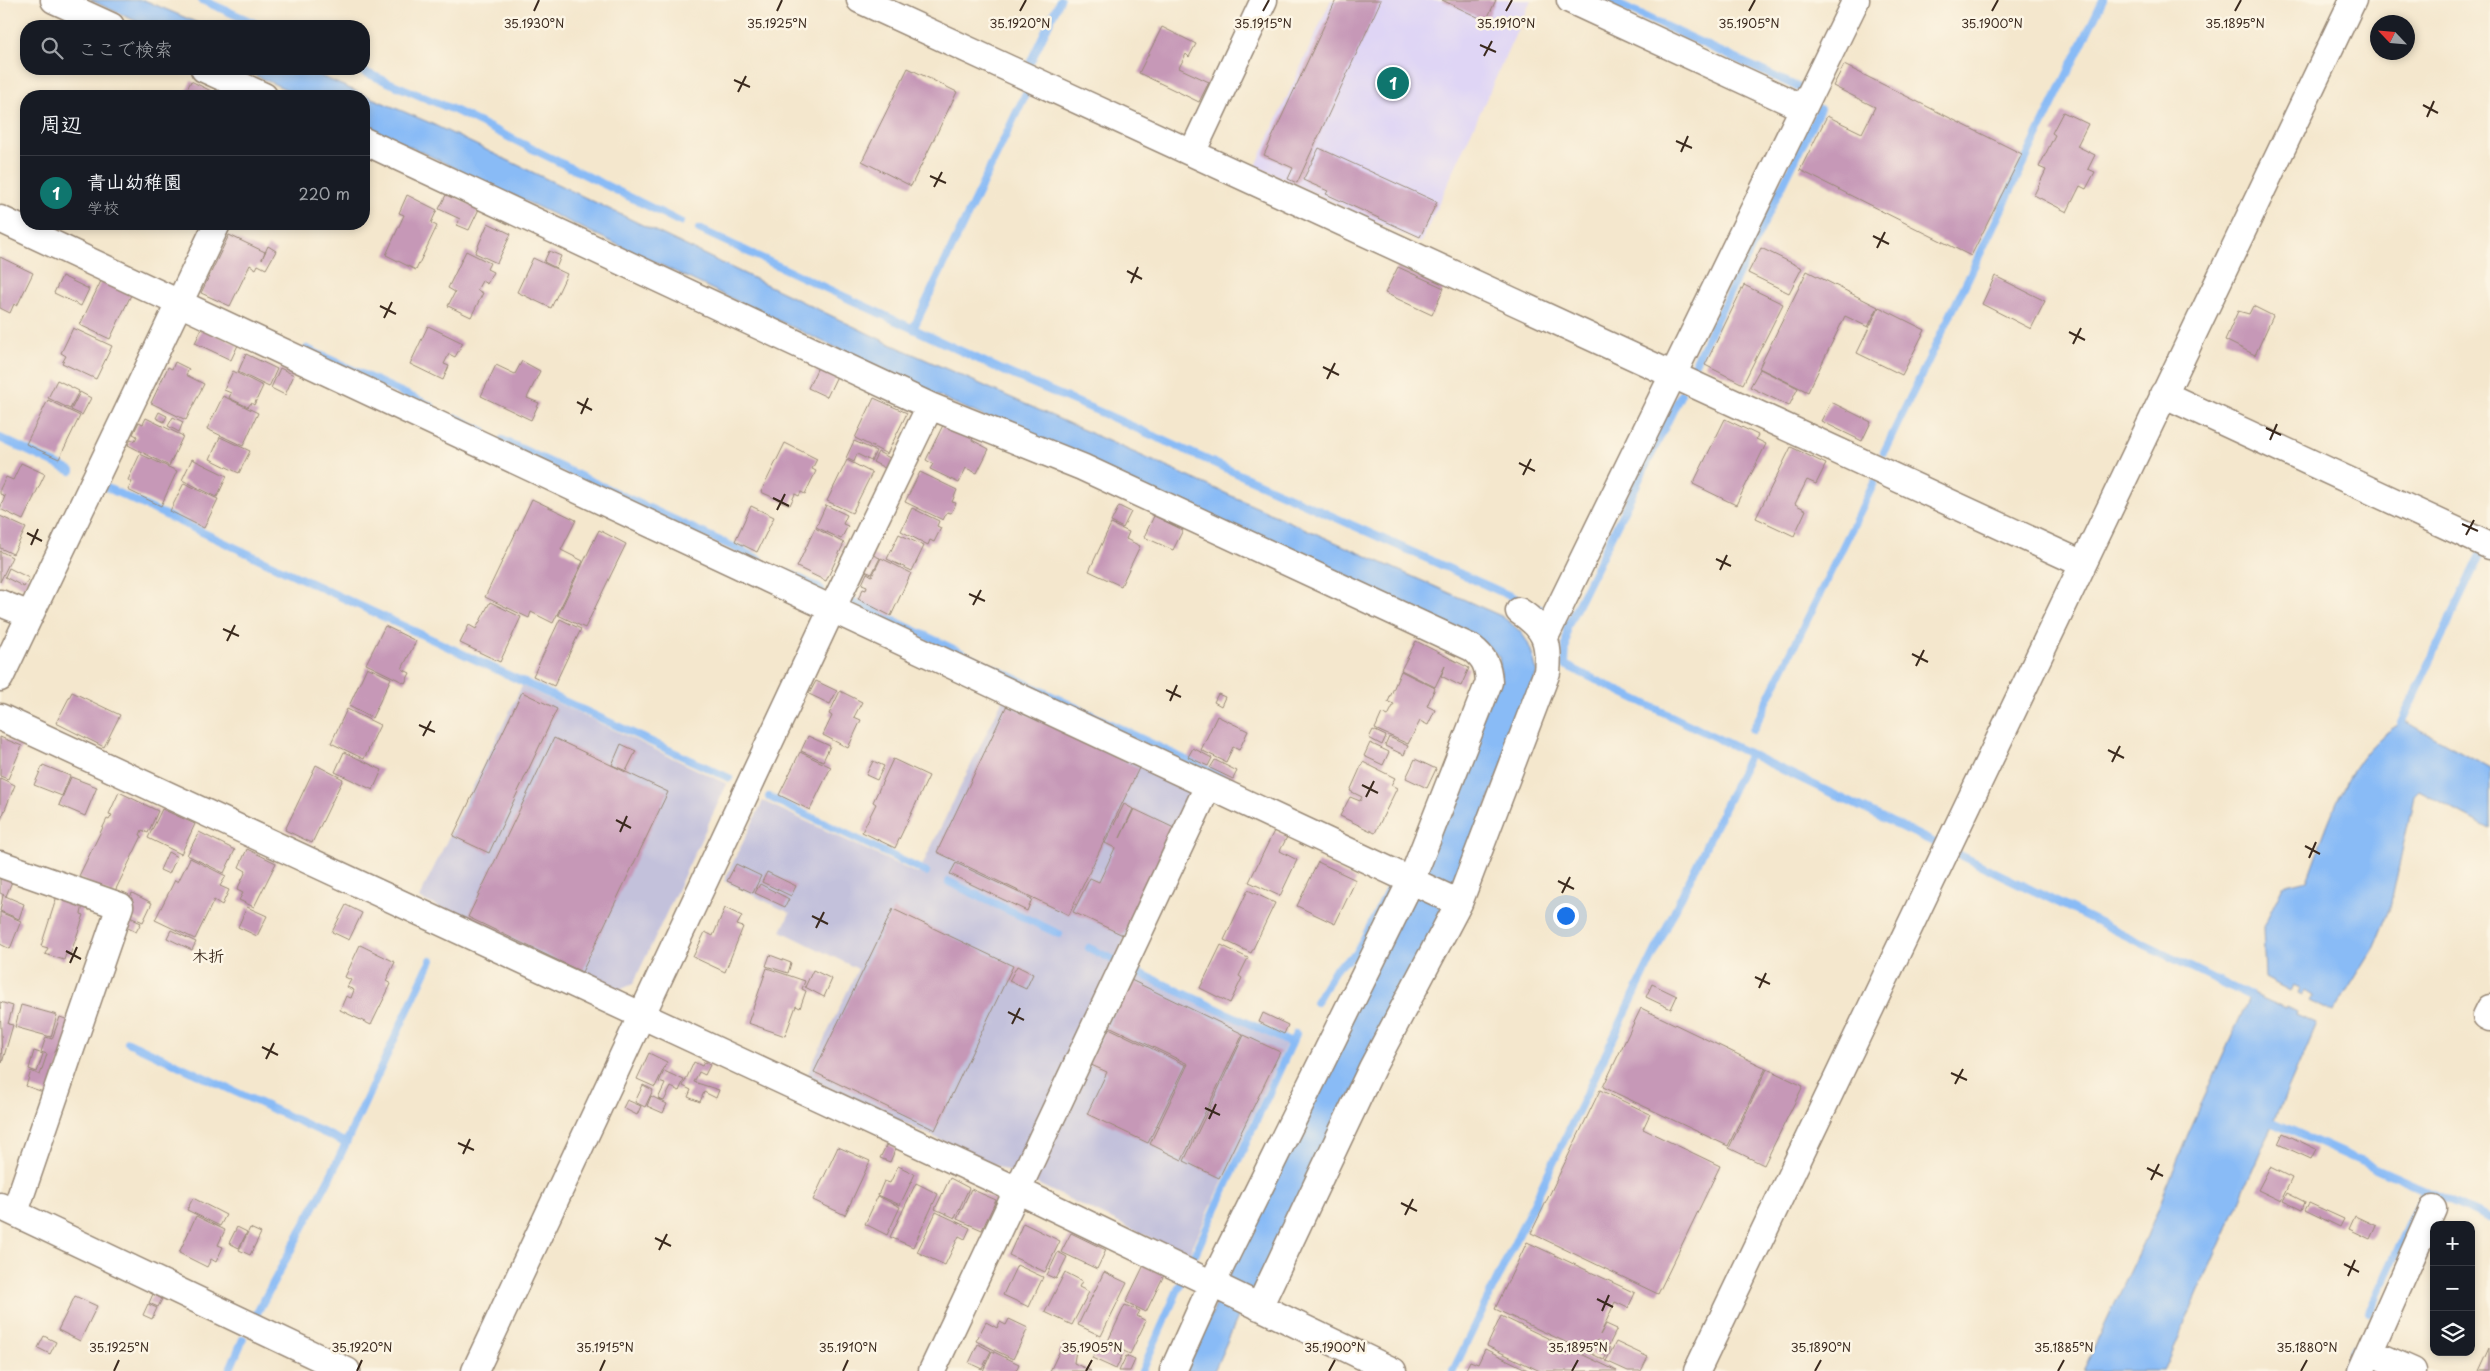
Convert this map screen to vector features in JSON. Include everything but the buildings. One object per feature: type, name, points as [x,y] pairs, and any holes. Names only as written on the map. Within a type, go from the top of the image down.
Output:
[{"type":"street","points":[[54,0],[98,20]]},
{"type":"street","points":[[1192,153],[1264,0]]},
{"type":"street","points":[[1570,0],[1803,108]]},
{"type":"street","points":[[1545,637],[1856,0]]},
{"type":"street","points":[[1697,1371],[2352,0]]},
{"type":"street","points":[[863,1],[2083,564]]},
{"type":"street","points":[[217,75],[251,90]]},
{"type":"street","points":[[370,144],[930,406],[1082,467],[1472,648],[1482,656],[1488,669],[1489,682],[1414,883],[1173,1371]]},
{"type":"street","points":[[0,219],[20,228]]},
{"type":"street","points":[[23,230],[1455,902]]},
{"type":"street","points":[[0,678],[214,230]]},
{"type":"street","points":[[2163,394],[2490,546]]},
{"type":"street","points":[[475,1371],[640,1016],[930,406]]},
{"type":"street","points":[[0,603],[30,615]]},
{"type":"street","points":[[1255,1305],[1455,902],[1547,672],[1549,652],[1545,637],[1536,622],[1519,611]]},
{"type":"street","points":[[0,717],[1017,1190],[1393,1371]]},
{"type":"street","points":[[932,1371],[1208,786]]},
{"type":"street","points":[[0,864],[120,906],[8,1209],[347,1371]]},
{"type":"street","points":[[2490,1008],[2486,1016],[2490,1018]]},
{"type":"street","points":[[2413,1371],[2365,1361],[2433,1209]]},
{"type":"shaded area","points":[[1331,0],[1531,0],[1421,243],[1256,166]]},
{"type":"shaded area","points":[[522,686],[727,784],[633,984],[617,991],[419,898]]},
{"type":"shaded area","points":[[1005,695],[1195,785],[1021,1166],[1009,1172],[806,1077],[858,969],[781,931],[790,913],[724,881],[763,801],[918,874]]},
{"type":"shaded area","points":[[1128,971],[1286,1045],[1188,1256],[1029,1180]]},
{"type":"water","points":[[90,0],[144,0],[191,20],[134,20]]},
{"type":"water","points":[[254,75],[318,75],[353,90],[288,90]]},
{"type":"water","points":[[370,97],[428,122],[886,342],[1501,616],[1516,628],[1526,640],[1537,672],[1457,884],[1254,1288],[1242,1308],[1214,1371],[1186,1371],[1501,675],[1499,657],[1485,643],[936,395],[370,128]]},
{"type":"water","points":[[2405,721],[2490,768],[2490,829],[2419,791],[2414,796],[2390,908],[2374,947],[2334,1012],[2310,1000],[2313,995],[2305,990],[2302,995],[2298,993],[2300,988],[2293,985],[2290,991],[2265,978],[2263,927],[2283,886],[2307,880],[2332,812],[2354,769],[2368,750],[2385,734]]},
{"type":"water","points":[[2251,993],[2286,1009],[2287,1007],[2297,1012],[2296,1015],[2316,1024],[2164,1371],[2083,1371],[2147,1236],[2188,1134]]},
{"type":"waterway","points":[[202,0],[247,20]]},
{"type":"waterway","points":[[1031,61],[1060,0]]},
{"type":"waterway","points":[[1608,0],[1802,89]]},
{"type":"waterway","points":[[1884,452],[2103,0]]},
{"type":"waterway","points":[[370,74],[454,110],[680,222]]},
{"type":"waterway","points":[[913,329],[1025,95]]},
{"type":"waterway","points":[[1693,367],[1820,109]]},
{"type":"waterway","points":[[699,229],[1006,372],[1107,415],[1548,613]]},
{"type":"waterway","points":[[307,349],[431,406]]},
{"type":"waterway","points":[[1681,394],[1567,627],[1565,665],[1935,843]]},
{"type":"waterway","points":[[457,418],[483,431]]},
{"type":"waterway","points":[[0,438],[71,471]]},
{"type":"waterway","points":[[502,440],[759,559]]},
{"type":"waterway","points":[[1753,730],[1874,483]]},
{"type":"waterway","points":[[101,485],[729,778]]},
{"type":"waterway","points":[[2403,733],[2401,723],[2480,555]]},
{"type":"waterway","points":[[789,573],[821,589]]},
{"type":"waterway","points":[[853,601],[1226,779]]},
{"type":"waterway","points":[[1453,1371],[1750,754]]},
{"type":"waterway","points":[[769,797],[926,872]]},
{"type":"waterway","points":[[1956,853],[2250,996]]},
{"type":"waterway","points":[[1316,1002],[1336,968],[1356,954],[1393,881]]},
{"type":"waterway","points":[[949,882],[1059,934]]},
{"type":"waterway","points":[[1089,948],[1118,962]]},
{"type":"waterway","points":[[257,1313],[332,1173],[431,960]]},
{"type":"waterway","points":[[1135,971],[1291,1043]]},
{"type":"waterway","points":[[1195,1254],[1296,1034]]},
{"type":"waterway","points":[[128,1042],[346,1143]]},
{"type":"waterway","points":[[2275,1123],[2490,1219]]},
{"type":"waterway","points":[[2369,1312],[2425,1190]]},
{"type":"waterway","points":[[1142,1371],[1180,1285]]},
{"type":"waterway","points":[[229,1371],[243,1339]]},
{"type":"waterway","points":[[2344,1371],[2354,1349]]},
{"type":"place","name":"青山幼稚園","points":[[1393,83]]},
{"type":"district","name":"木折","points":[[208,955]]}]
